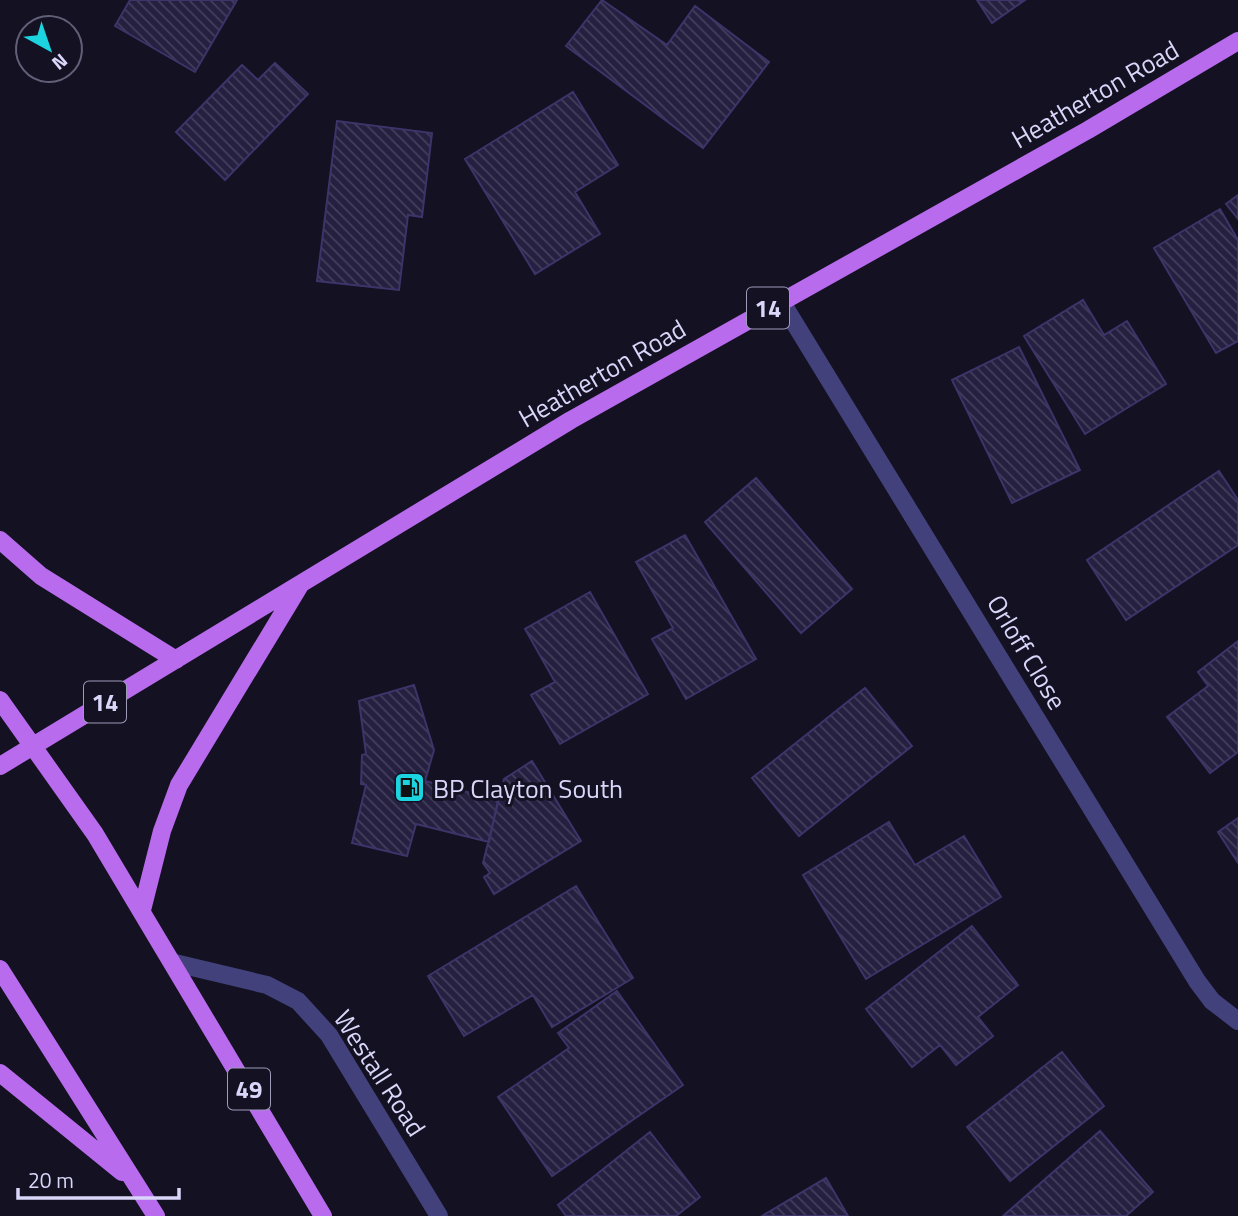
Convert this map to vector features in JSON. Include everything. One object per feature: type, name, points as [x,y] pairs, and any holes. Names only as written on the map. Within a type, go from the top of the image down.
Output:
[{"type":"main road","name":"Heatherton Road","points":[[0,766],[571,421],[1088,130],[1238,41]]},
{"type":"main road","points":[[0,540],[41,576],[176,660]]},
{"type":"main road","points":[[142,910],[162,831],[179,785],[302,582]]},
{"type":"main road","name":"49","points":[[0,700],[33,744],[142,910],[323,1216]]},
{"type":"main road","points":[[0,969],[156,1216]]},
{"type":"main road","points":[[0,1073],[133,1181]]},
{"type":"street","name":"Orloff Close","points":[[781,301],[1197,981],[1212,1001],[1238,1021]]},
{"type":"street","name":"Westall Road","points":[[174,963],[267,985],[298,1001],[329,1035],[439,1216]]},
{"type":"building","points":[[130,0],[237,0],[195,72],[115,26]]},
{"type":"building","points":[[602,0],[667,45],[695,6],[769,62],[703,148],[566,46]]},
{"type":"building","points":[[977,0],[1025,0],[992,23]]},
{"type":"building","points":[[275,63],[308,94],[225,180],[176,132],[242,65],[258,80]]},
{"type":"building","points":[[573,92],[618,165],[575,192],[600,234],[535,274],[465,159]]},
{"type":"building","points":[[337,121],[432,133],[422,217],[408,215],[399,290],[317,281]]},
{"type":"building","points":[[1238,195],[1238,219],[1226,204]]},
{"type":"building","points":[[1220,209],[1238,240],[1238,341],[1216,353],[1154,248]]},
{"type":"building","points":[[1083,300],[1104,335],[1127,321],[1166,384],[1085,434],[1024,336]]},
{"type":"building","points":[[1019,347],[1080,470],[1012,503],[952,380]]},
{"type":"building","points":[[1219,471],[1238,500],[1238,545],[1126,620],[1087,560]]},
{"type":"building","points":[[756,478],[852,589],[801,633],[705,522]]},
{"type":"building","points":[[685,535],[756,659],[686,699],[652,639],[673,628],[636,562]]},
{"type":"building","points":[[590,592],[648,694],[560,744],[531,695],[555,682],[525,629]]},
{"type":"building","points":[[1238,641],[1238,752],[1210,773],[1167,717],[1208,686],[1198,672]]},
{"type":"building","points":[[414,685],[434,750],[425,781],[498,800],[489,842],[416,824],[407,856],[352,843],[366,785],[361,784],[362,755],[366,754],[359,701]]},
{"type":"building","points":[[865,688],[912,746],[799,836],[752,778]]},
{"type":"building","points":[[532,761],[581,841],[494,894],[484,877],[490,873],[483,863],[504,779]]},
{"type":"building","points":[[1238,818],[1238,863],[1218,832]]},
{"type":"building","points":[[889,822],[915,865],[964,836],[1001,897],[866,979],[803,875]]},
{"type":"building","points":[[576,886],[633,978],[552,1027],[533,995],[464,1036],[428,976]]},
{"type":"building","points":[[972,926],[1018,985],[978,1017],[993,1036],[956,1065],[940,1045],[912,1067],[866,1009]]},
{"type":"building","points":[[617,991],[683,1085],[552,1176],[498,1097],[569,1048],[558,1033]]},
{"type":"building","points":[[1062,1052],[1104,1106],[1010,1181],[967,1127]]},
{"type":"building","points":[[1100,1131],[1153,1192],[1126,1216],[1003,1216]]},
{"type":"building","points":[[650,1132],[700,1197],[676,1216],[566,1216],[558,1205]]},
{"type":"building","points":[[826,1178],[848,1216],[762,1216]]},
{"type":"place","name":"BP Clayton South","points":[[410,788]]}]
